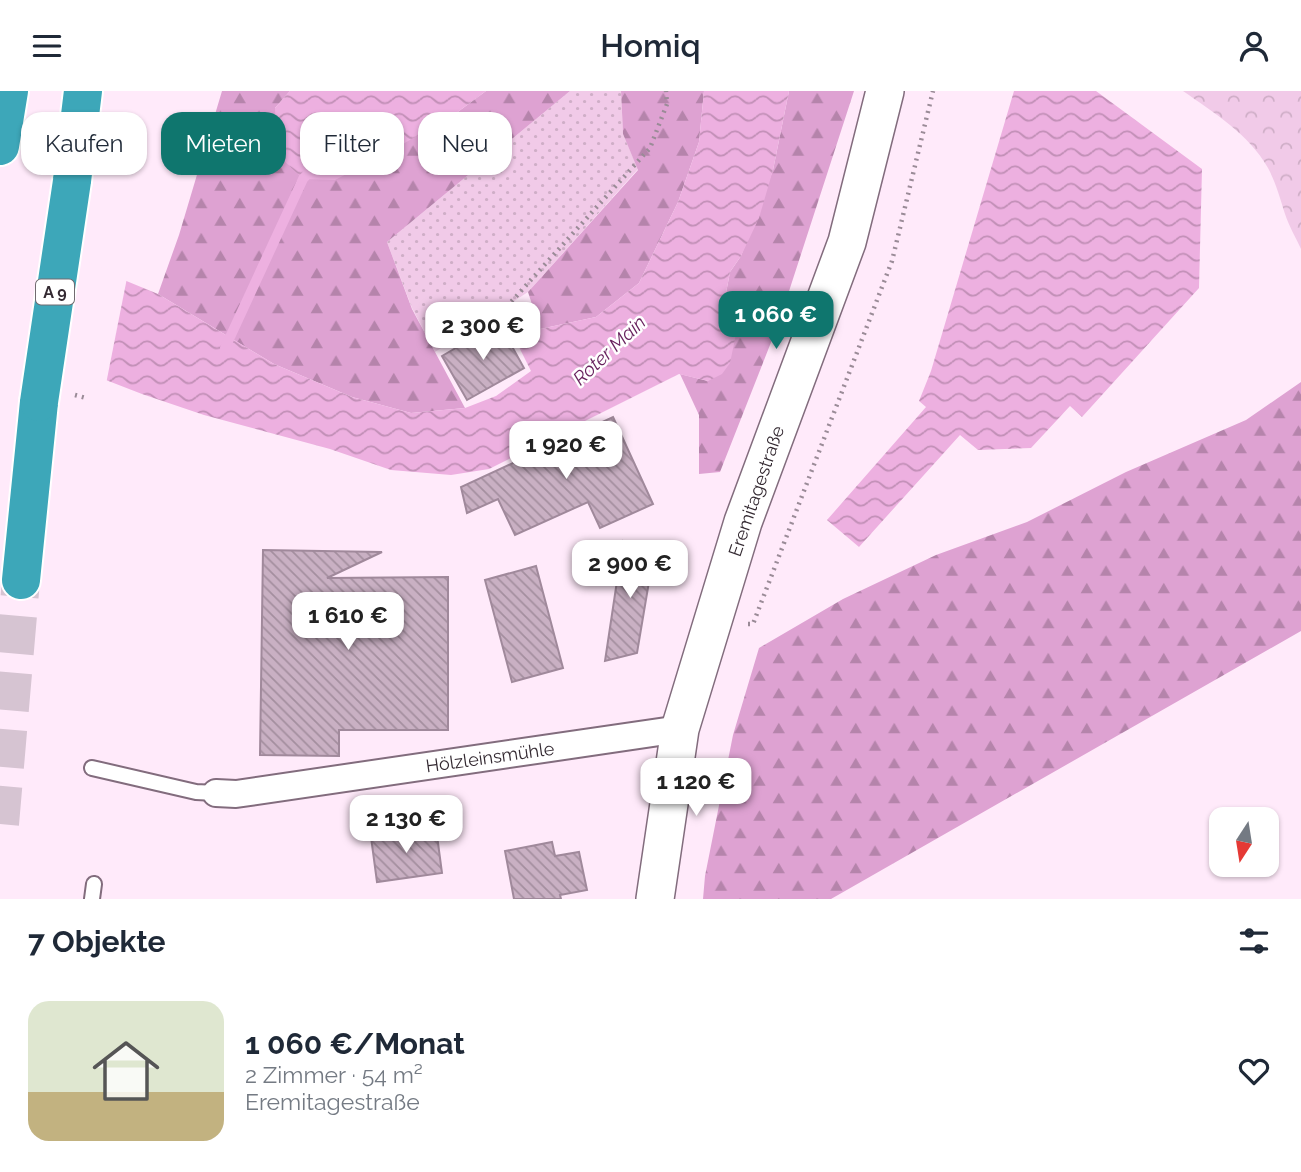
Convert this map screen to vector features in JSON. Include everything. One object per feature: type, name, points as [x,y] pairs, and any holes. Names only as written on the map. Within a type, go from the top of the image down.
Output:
[{"type":"highway","points":[[0,146],[9,91]]},
{"type":"highway","name":"A 9","points":[[21,580],[39,402],[83,91]]},
{"type":"street","name":"Eremitagestraße","points":[[655,899],[680,729],[743,522],[847,242],[885,91]]},
{"type":"street","name":"Hölzleinsmühle","points":[[216,793],[236,794],[680,729]]},
{"type":"lane","points":[[92,768],[196,792],[216,793]]},
{"type":"lane","points":[[92,899],[94,884]]},
{"type":"path","points":[[502,312],[650,148],[667,104],[666,91]]},
{"type":"path","points":[[753,624],[892,261],[933,91]]},
{"type":"green space","points":[[222,91],[290,91],[275,108],[395,112],[300,112],[300,175],[404,175],[404,112],[418,113],[418,175],[468,175],[387,242],[412,309],[465,408],[411,413],[352,397],[274,364],[158,294],[197,175],[286,175],[286,112],[216,112]]},
{"type":"green space","points":[[486,91],[570,91],[512,139],[512,112],[458,112]]},
{"type":"green space","points":[[570,91],[621,91],[623,134],[638,169],[528,292],[435,352],[412,308],[387,242],[468,175],[512,175],[512,139]]},
{"type":"green space","points":[[621,91],[704,91],[699,142],[678,202],[639,283],[596,317],[540,329],[528,292],[638,170],[623,134]]},
{"type":"green space","points":[[789,91],[854,91],[779,322],[720,472],[699,474],[699,415],[680,374],[708,381],[736,334],[726,293],[730,272],[741,256],[773,170]]},
{"type":"green space","points":[[1183,91],[1301,91],[1301,249],[1273,179],[1260,156],[1241,134]]},
{"type":"green space","points":[[1301,382],[1301,631],[831,899],[703,899],[705,876],[733,735],[759,648],[843,599],[936,555],[1027,522],[1126,472],[1246,420]]},
{"type":"water","points":[[290,91],[486,91],[458,112],[418,112],[418,135],[404,143],[404,112],[300,112],[300,175],[345,175],[335,180],[303,179],[286,163],[286,112],[275,112],[275,108]]},
{"type":"water","points":[[704,91],[789,91],[773,170],[759,218],[741,256],[730,272],[726,293],[736,334],[730,363],[722,374],[708,381],[679,374],[489,469],[451,475],[391,470],[330,449],[204,415],[0,339],[0,229],[158,294],[274,364],[352,397],[411,413],[465,408],[496,396],[531,371],[517,343],[540,329],[596,317],[639,283],[678,202],[699,142]]},
{"type":"water","points":[[1014,91],[1096,91],[1202,169],[1199,288],[1082,417],[1070,406],[1031,448],[978,450],[960,435],[859,547],[827,520],[926,407],[919,401],[931,371]]},
{"type":"pier","points":[[0,225],[127,278],[106,384],[0,343]]},
{"type":"building","points":[[499,323],[524,368],[467,400],[442,356]]},
{"type":"building","points":[[613,417],[653,504],[600,528],[588,502],[515,535],[498,499],[467,513],[461,487]]},
{"type":"building","points":[[623,541],[655,546],[637,653],[605,661]]},
{"type":"building","points":[[263,550],[382,552],[327,578],[448,577],[448,730],[339,730],[339,756],[260,755]]},
{"type":"building","points":[[536,566],[563,668],[512,682],[485,580]]},
{"type":"building","points":[[436,828],[442,873],[377,882],[371,837]]},
{"type":"building","points":[[552,842],[555,856],[579,852],[587,890],[560,895],[561,899],[514,899],[505,851]]},
{"type":"waterway","name":"Roter Main","points":[[225,348],[307,175]]},
{"type":"tunnel","points":[[0,824],[21,580]]}]
